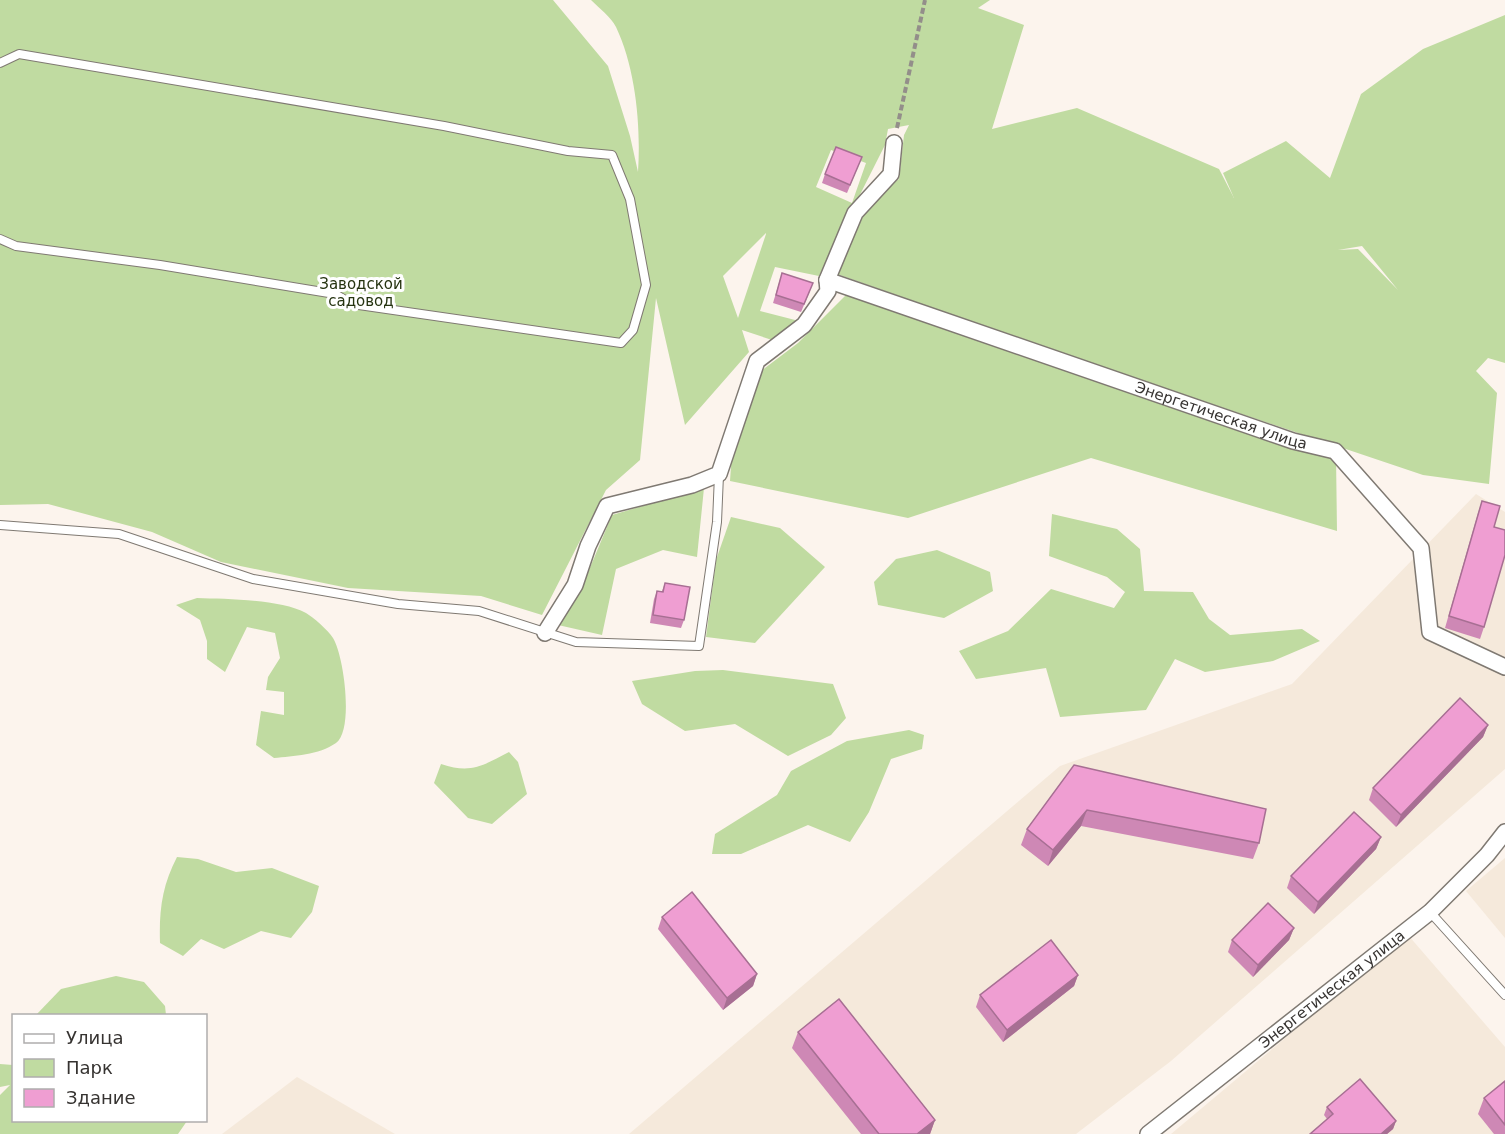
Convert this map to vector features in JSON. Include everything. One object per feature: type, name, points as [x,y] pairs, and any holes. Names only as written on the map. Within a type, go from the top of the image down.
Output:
[{"type":"street","points":[[545,633],[574,585],[588,546],[607,506],[692,485],[719,474],[758,361],[804,325],[828,291],[826,280],[855,213],[891,174],[894,143]]},
{"type":"street","name":"Энергетическая улица","points":[[826,280],[1293,441],[1335,452],[1421,548],[1430,632],[1505,667]]},
{"type":"street","name":"Энергетическая улица","points":[[1148,1134],[1430,912],[1487,855],[1505,832]]},
{"type":"lane","points":[[0,63],[19,54],[444,126],[568,151],[612,155],[630,200],[645,285],[633,330],[621,343],[352,304],[334,294],[160,265],[16,246],[0,240]]},
{"type":"lane","points":[[0,525],[119,534],[253,579],[398,604],[479,611],[576,642],[699,646],[717,522],[719,474]]},
{"type":"lane","points":[[1430,912],[1505,995]]},
{"type":"path","points":[[894,143],[926,0]]},
{"type":"shaded area","points":[[1476,494],[1505,512],[1505,769],[1171,1061],[1076,1134],[629,1134],[1060,766],[1292,684]]},
{"type":"shaded area","points":[[1505,858],[1505,938],[1466,891]]},
{"type":"shaded area","points":[[1408,935],[1505,1047],[1505,1134],[1171,1134]]},
{"type":"shaded area","points":[[297,1077],[395,1134],[222,1134]]},
{"type":"green space","name":"Заводской садовод","points":[[0,0],[553,0],[608,66],[630,136],[638,172],[638,117],[633,79],[623,43],[614,23],[591,0],[990,0],[978,8],[1024,25],[992,129],[1077,108],[1219,169],[1234,198],[1223,173],[1286,141],[1330,178],[1361,94],[1423,49],[1505,15],[1505,363],[1488,358],[1476,371],[1497,393],[1489,484],[1423,475],[1057,352],[837,274],[870,200],[899,179],[904,135],[909,125],[888,129],[885,145],[819,276],[775,267],[760,311],[799,321],[772,340],[742,330],[749,352],[685,425],[656,298],[640,460],[606,490],[542,615],[481,596],[348,588],[221,562],[152,532],[48,504],[0,505]],"holes":[[[831,150],[866,163],[852,203],[816,187]],[[766,233],[738,318],[723,276]],[[1362,246],[1398,290],[1358,249],[1338,250]]]},
{"type":"green space","points":[[846,295],[863,297],[1336,456],[1337,531],[1091,458],[908,518],[730,481],[733,437],[757,374],[798,343]]},
{"type":"green space","points":[[704,488],[697,557],[663,550],[616,569],[602,635],[558,625],[579,594],[612,515]]},
{"type":"green space","points":[[1052,514],[1117,529],[1140,549],[1144,591],[1193,592],[1209,619],[1230,635],[1302,629],[1320,641],[1273,661],[1205,672],[1175,659],[1146,710],[1060,717],[1046,668],[976,679],[959,651],[1008,631],[1051,589],[1114,608],[1125,592],[1107,577],[1049,556]]},
{"type":"green space","points":[[731,517],[780,528],[825,567],[755,643],[706,637],[716,560]]},
{"type":"green space","points":[[937,550],[990,572],[993,591],[944,618],[878,605],[874,582],[896,559]]},
{"type":"green space","points":[[197,598],[253,601],[295,608],[306,613],[328,631],[337,647],[344,676],[345,724],[336,743],[314,752],[274,758],[256,745],[261,711],[284,715],[284,692],[266,690],[268,677],[280,658],[275,633],[247,627],[225,672],[207,659],[207,641],[200,620],[176,605]]},
{"type":"green space","points":[[723,670],[833,684],[846,718],[831,735],[788,756],[735,724],[685,731],[642,704],[632,681],[695,671]]},
{"type":"green space","points":[[909,730],[924,735],[922,749],[891,759],[869,812],[850,842],[808,825],[741,854],[712,854],[715,834],[777,795],[791,771],[847,741]]},
{"type":"green space","points":[[509,752],[518,762],[527,794],[492,824],[468,818],[434,783],[441,764],[460,768],[476,767]]},
{"type":"green space","points":[[177,857],[198,859],[236,872],[272,868],[319,886],[312,912],[291,938],[261,931],[224,949],[201,939],[183,956],[160,943],[162,898]]},
{"type":"green space","points":[[116,976],[144,982],[165,1006],[166,1014],[37,1014],[61,989]]},
{"type":"green space","points":[[0,1064],[12,1065],[12,1122],[186,1122],[178,1134],[0,1134],[0,1095],[10,1085],[0,1087]]},
{"type":"building","points":[[836,147],[862,157],[850,185],[825,174]]},
{"type":"building","points":[[782,273],[813,283],[804,304],[776,295]]},
{"type":"building","points":[[1482,501],[1500,506],[1494,527],[1505,530],[1505,555],[1484,627],[1449,616]]},
{"type":"building","points":[[665,583],[690,587],[684,620],[653,615],[657,591],[663,592]]},
{"type":"building","points":[[1460,698],[1488,725],[1401,815],[1373,788]]},
{"type":"building","points":[[1074,765],[1266,809],[1259,843],[1087,810],[1053,850],[1027,829]]},
{"type":"building","points":[[1354,812],[1381,837],[1318,902],[1291,876]]},
{"type":"building","points":[[692,892],[757,974],[727,998],[662,917]]},
{"type":"building","points":[[1268,903],[1294,928],[1258,965],[1232,940]]},
{"type":"building","points":[[1051,940],[1078,975],[1007,1030],[980,995]]},
{"type":"building","points":[[839,999],[935,1120],[917,1134],[879,1134],[798,1032]]},
{"type":"building","points":[[1360,1079],[1396,1121],[1381,1134],[1310,1134],[1333,1114],[1327,1107]]},
{"type":"building","points":[[1505,1081],[1505,1125],[1484,1098]]}]
